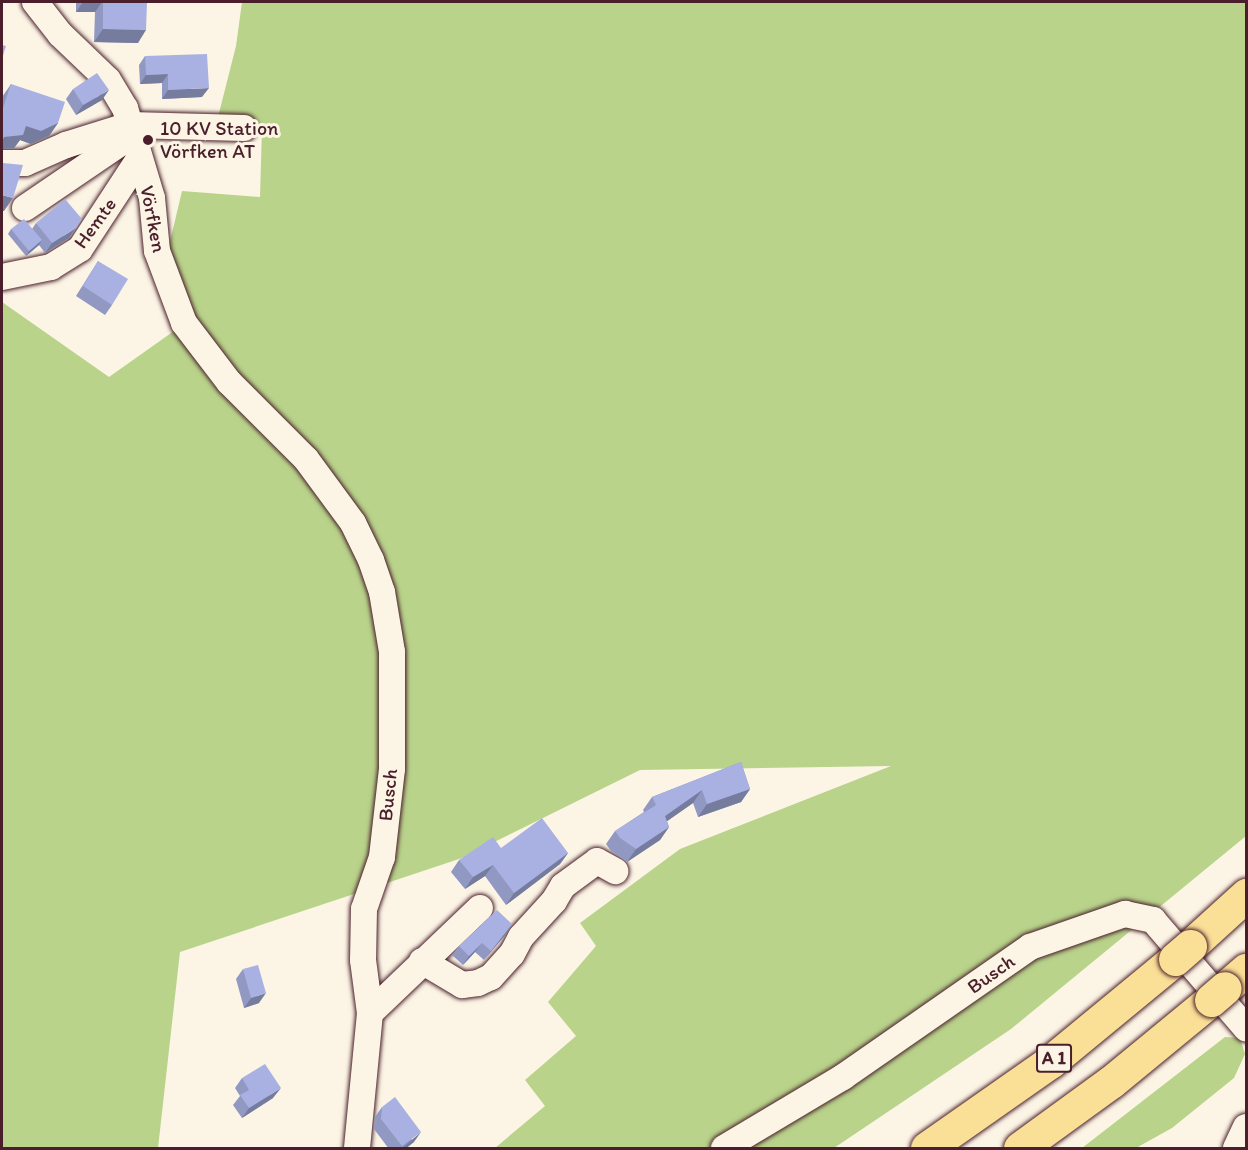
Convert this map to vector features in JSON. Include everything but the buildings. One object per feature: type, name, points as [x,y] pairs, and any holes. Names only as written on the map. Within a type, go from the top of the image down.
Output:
[{"type":"highway","name":"A 1","points":[[927,1149],[1050,1062],[1183,953],[1246,895]]},
{"type":"highway","points":[[1020,1149],[1111,1082],[1228,986]]},
{"type":"street","name":"Vörfken","points":[[35,2],[60,34],[108,80],[125,108],[152,198],[157,251],[184,323],[229,382],[306,459]]},
{"type":"street","points":[[25,208],[132,129]]},
{"type":"street","points":[[2,163],[25,163],[66,145],[132,129],[244,129]]},
{"type":"street","name":"Hemte","points":[[2,277],[51,267],[80,249],[139,159]]},
{"type":"street","name":"Busch","points":[[306,459],[352,523],[371,560],[382,592],[392,652],[392,769],[381,857],[364,909],[363,960],[370,1013],[357,1149]]},
{"type":"street","points":[[422,961],[462,984],[478,983],[491,977],[512,954],[521,937],[554,901],[563,886],[597,861],[615,871]]},
{"type":"street","points":[[370,1013],[480,908]]},
{"type":"street","name":"Busch","points":[[724,1149],[843,1077],[1030,947],[1125,914],[1153,920],[1246,1028]]},
{"type":"street","points":[[1236,1149],[1246,1127]]},
{"type":"green space","points":[[242,2],[1246,2],[1246,836],[1011,1029],[834,1148],[495,1148],[545,1106],[525,1080],[576,1036],[548,1002],[596,946],[580,923],[680,849],[891,766],[640,770],[462,858],[180,952],[158,1148],[2,1148],[2,302],[109,377],[181,326],[168,250],[182,191],[260,197],[262,127],[217,121],[236,46]]},
{"type":"green space","points":[[1225,1037],[1240,1038],[1245,1054],[1234,1078],[1172,1128],[1136,1148],[1082,1148]]},
{"type":"place","name":"10 KV Station Vörfken AT","points":[[148,140]]}]
